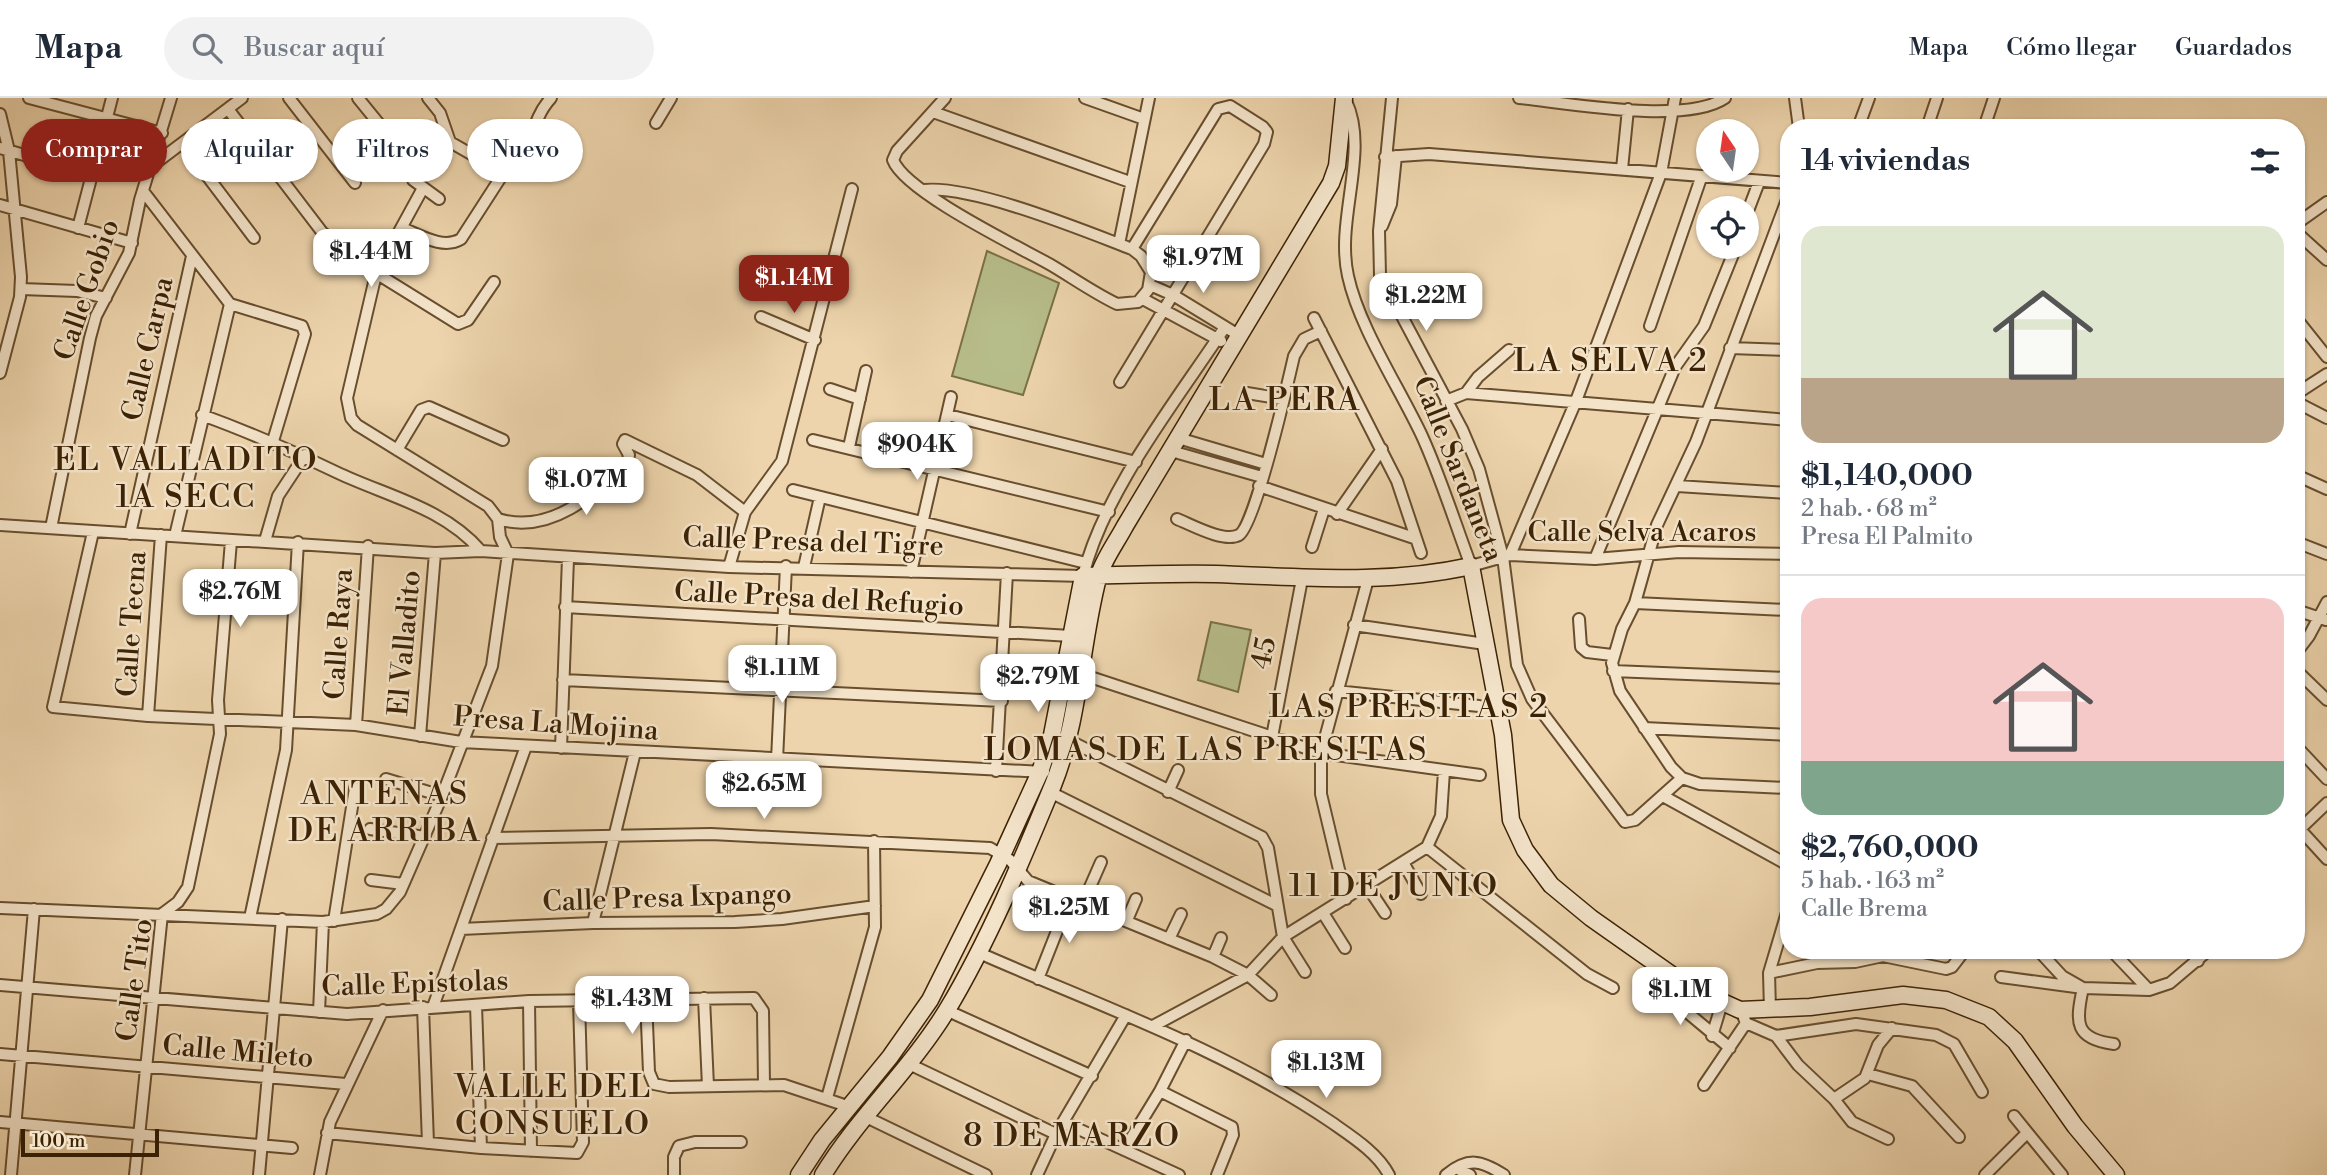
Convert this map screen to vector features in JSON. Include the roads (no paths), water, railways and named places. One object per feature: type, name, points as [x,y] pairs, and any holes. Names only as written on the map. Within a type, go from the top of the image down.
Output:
[{"type":"street","points":[[29,98],[114,119]]},
{"type":"street","points":[[107,117],[112,98]]},
{"type":"street","name":"Calle Gobio","points":[[166,119],[171,98]]},
{"type":"street","points":[[215,119],[242,98]]},
{"type":"street","points":[[289,98],[355,183]]},
{"type":"street","points":[[358,98],[375,119]]},
{"type":"street","points":[[428,98],[440,113],[450,142],[467,152]]},
{"type":"street","points":[[536,119],[551,98]]},
{"type":"street","points":[[656,123],[670,98]]},
{"type":"street","points":[[945,98],[894,156],[900,171],[961,215],[1117,304],[1143,299],[1217,338],[1237,342]]},
{"type":"street","points":[[1084,98],[1144,119]]},
{"type":"street","points":[[1119,244],[1149,98]]},
{"type":"street","points":[[824,1175],[909,1064],[946,1010],[977,952],[1050,792],[1068,740],[1082,674],[1089,572],[1174,444],[1331,183],[1337,166],[1344,98]]},
{"type":"street","name":"Calle Sardaneta","points":[[1344,98],[1354,127],[1344,241],[1348,276],[1363,316],[1423,437],[1476,565],[1485,644],[1503,736],[1508,805],[1516,835],[1525,850],[1551,886],[1571,904],[1692,989],[1722,1003],[1743,1017],[1770,1004],[1903,995],[1946,1000],[1989,1017],[2015,1041],[2075,1126],[2116,1175]]},
{"type":"street","points":[[1392,98],[1391,156],[1379,231],[1380,275],[1479,469],[1503,557],[1517,665],[1525,688],[1621,820],[1628,823],[1635,820],[1682,778]]},
{"type":"street","points":[[1519,98],[1628,109],[1674,110],[1709,107],[1725,98]]},
{"type":"street","points":[[1503,557],[1576,401],[1661,173],[1675,98]]},
{"type":"street","points":[[1795,98],[1798,119]]},
{"type":"street","points":[[1861,119],[1869,98]]},
{"type":"street","points":[[1930,119],[1937,98]]},
{"type":"street","points":[[1987,119],[1994,98]]},
{"type":"street","points":[[1120,382],[1264,144],[1267,132],[1263,127],[1230,106],[1218,109],[1132,249]]},
{"type":"street","points":[[228,109],[311,217],[337,246],[376,274],[458,324],[468,320],[494,282]]},
{"type":"street","points":[[1622,169],[1628,109]]},
{"type":"street","points":[[933,112],[1130,182]]},
{"type":"street","points":[[0,114],[15,210],[21,289],[0,373]]},
{"type":"street","points":[[4,149],[21,154]]},
{"type":"street","points":[[1391,156],[1429,154],[1696,177]]},
{"type":"street","points":[[78,228],[91,182]]},
{"type":"street","name":"Calle Gobio","points":[[51,528],[87,348],[96,316],[132,243],[146,182]]},
{"type":"street","points":[[211,182],[254,239]]},
{"type":"street","points":[[415,182],[439,199]]},
{"type":"street","points":[[402,228],[441,243],[455,243],[461,239],[498,182]]},
{"type":"street","points":[[1650,326],[1700,182]]},
{"type":"street","points":[[1754,196],[1759,182],[1780,183]]},
{"type":"street","points":[[423,188],[376,274],[347,398],[348,410],[357,425],[474,495],[498,519],[524,525],[549,518],[600,490],[628,460],[629,455],[623,444],[625,440],[697,475],[745,512]]},
{"type":"street","points":[[924,190],[942,188],[973,194],[1132,249],[1141,256],[1151,272],[1150,285],[1143,299]]},
{"type":"street","points":[[729,567],[745,512],[782,461],[816,340],[852,189]]},
{"type":"street","points":[[143,191],[230,304],[302,326],[305,334],[273,441]]},
{"type":"street","points":[[2305,218],[2327,202]]},
{"type":"street","points":[[0,205],[132,243]]},
{"type":"street","points":[[1780,218],[1708,413],[1657,525],[1635,603],[1612,655],[1613,671],[1620,691],[1671,768],[1682,778],[1700,784],[1780,788]]},
{"type":"street","points":[[2305,240],[2327,260]]},
{"type":"street","name":"Calle Carpa","points":[[130,534],[192,256]]},
{"type":"street","points":[[1595,559],[1675,367],[1704,326],[1731,259]]},
{"type":"street","points":[[1150,285],[1173,295],[1225,327],[1237,342]]},
{"type":"street","points":[[21,289],[77,291],[106,298]]},
{"type":"street","points":[[174,536],[230,304]]},
{"type":"street","points":[[761,317],[816,340]]},
{"type":"street","points":[[1314,318],[1397,481],[1421,553]]},
{"type":"street","points":[[799,1175],[822,1140],[891,1057],[930,1000],[1040,772],[1057,712],[1071,636],[1109,512],[1136,462],[1225,327]]},
{"type":"street","points":[[2305,330],[2327,358]]},
{"type":"street","points":[[1177,519],[1231,537],[1244,530],[1261,482],[1298,347],[1321,331]]},
{"type":"street","points":[[1730,348],[1780,350]]},
{"type":"street","points":[[1466,393],[1478,377],[1510,350]]},
{"type":"street","points":[[849,447],[866,371]]},
{"type":"street","points":[[2305,388],[2327,374]]},
{"type":"street","points":[[830,389],[860,399]]},
{"type":"street","points":[[1247,393],[1283,400]]},
{"type":"street","points":[[1446,401],[1466,393],[1780,419]]},
{"type":"street","points":[[911,572],[925,522],[951,397]]},
{"type":"street","points":[[397,450],[421,410],[429,407],[503,440]]},
{"type":"street","points":[[2305,407],[2327,418]]},
{"type":"street","points":[[202,415],[273,441],[436,515],[464,534],[481,551]]},
{"type":"street","points":[[948,415],[1136,462]]},
{"type":"street","points":[[813,440],[1109,512]]},
{"type":"street","points":[[1174,444],[1266,464]]},
{"type":"street","points":[[1174,444],[1324,509],[1414,538]]},
{"type":"street","points":[[1337,514],[1382,449]]},
{"type":"street","points":[[265,541],[278,496],[305,455]]},
{"type":"street","points":[[2305,479],[2327,489]]},
{"type":"street","points":[[1677,486],[1780,492]]},
{"type":"street","points":[[793,490],[925,522],[1089,572]]},
{"type":"street","points":[[804,567],[820,498]]},
{"type":"street","points":[[1312,547],[1324,509]]},
{"type":"street","points":[[0,908],[328,921],[377,915],[393,901],[425,837],[492,666],[508,554],[500,537],[498,519]]},
{"type":"street","name":"Calle Presa del Tigre","points":[[0,525],[231,541],[368,546],[435,553],[481,551],[729,567],[786,566],[911,572],[1193,573],[1302,579],[1368,579],[1415,576],[1476,565],[1503,557]]},
{"type":"street","name":"Presa La Mojina","points":[[93,532],[53,707],[148,716],[356,725],[461,742],[1057,773]]},
{"type":"street","name":"Calle Tecna","points":[[148,716],[161,535]]},
{"type":"street","name":"Calle Tito","points":[[135,1175],[162,914],[178,902],[188,887],[220,734],[218,700],[231,541]]},
{"type":"street","points":[[250,918],[286,750],[298,542]]},
{"type":"street","points":[[2305,545],[2327,554]]},
{"type":"street","name":"Calle Raya","points":[[356,725],[368,546]]},
{"type":"street","name":"Calle Selva Acaros","points":[[1503,557],[1595,559],[1708,551],[1780,554]]},
{"type":"street","name":"El Valladito","points":[[420,736],[435,553]]},
{"type":"street","points":[[561,748],[568,558]]},
{"type":"street","points":[[777,760],[786,566]]},
{"type":"street","points":[[996,771],[1002,701],[1007,573]]},
{"type":"street","name":"45","points":[[1272,737],[1302,579]]},
{"type":"street","points":[[1346,899],[1321,794],[1321,753],[1368,579]]},
{"type":"street","points":[[2305,642],[2324,619],[2327,602]]},
{"type":"street","points":[[1635,603],[1780,610]]},
{"type":"street","name":"Calle Presa del Refugio","points":[[565,607],[1071,636]]},
{"type":"street","points":[[2305,613],[2324,619]]},
{"type":"street","points":[[1579,619],[1580,644],[1587,652],[1612,655]]},
{"type":"street","points":[[1354,625],[1485,644]]},
{"type":"street","points":[[1613,671],[1780,678]]},
{"type":"street","points":[[1082,674],[1321,753],[1480,775]]},
{"type":"street","points":[[2305,679],[2327,700]]},
{"type":"street","points":[[563,680],[1002,701]]},
{"type":"street","points":[[1336,691],[1479,706]]},
{"type":"street","points":[[1644,728],[1780,735]]},
{"type":"street","points":[[1068,740],[1255,833],[1266,841],[1283,937],[1304,972]]},
{"type":"street","points":[[428,1143],[428,1007],[461,929],[526,746]]},
{"type":"street","points":[[593,923],[635,752]]},
{"type":"street","points":[[2305,756],[2327,779]]},
{"type":"street","points":[[1168,792],[1178,770]]},
{"type":"street","points":[[1153,1026],[1248,975],[1283,937],[1404,864],[1427,847],[1441,816],[1444,771]]},
{"type":"street","points":[[386,779],[442,796]]},
{"type":"street","points":[[318,1012],[328,921],[355,788]]},
{"type":"street","points":[[1050,792],[1276,905]]},
{"type":"street","points":[[1663,796],[1780,861]]},
{"type":"street","points":[[2305,821],[2327,803]]},
{"type":"street","points":[[370,829],[425,837]]},
{"type":"street","points":[[492,838],[711,834],[990,848],[1016,867],[1028,881],[1213,957],[1248,975],[1271,995]]},
{"type":"street","points":[[2305,835],[2327,859]]},
{"type":"street","points":[[827,1098],[865,971],[875,927],[874,841]]},
{"type":"street","points":[[1427,847],[1587,974],[1613,988]]},
{"type":"street","points":[[1083,903],[1101,862]]},
{"type":"street","points":[[1404,864],[1420,894]]},
{"type":"street","points":[[370,880],[403,884]]},
{"type":"street","points":[[1367,886],[1385,912]]},
{"type":"street","points":[[1038,979],[1070,898]]},
{"type":"street","points":[[1127,920],[1136,899]]},
{"type":"street","name":"Calle Presa Ixpango","points":[[461,929],[593,923],[735,922],[782,919],[875,906]]},
{"type":"street","points":[[11,1175],[34,909]]},
{"type":"street","points":[[1322,913],[1345,948]]},
{"type":"street","points":[[1169,939],[1181,914]]},
{"type":"street","points":[[259,1175],[282,919]]},
{"type":"street","points":[[1770,1004],[1768,976],[1780,936]]},
{"type":"street","points":[[1213,957],[1221,938]]},
{"type":"street","points":[[977,952],[1186,1040],[1230,1063],[1283,1092],[1354,1138],[1389,1175]]},
{"type":"street","points":[[1768,976],[1817,963],[1855,962],[1864,959]]},
{"type":"street","points":[[1907,959],[1946,969],[1952,967],[1958,959]]},
{"type":"street","points":[[2046,959],[2062,976],[2083,988]]},
{"type":"street","points":[[2120,959],[2149,990]]},
{"type":"street","points":[[2001,977],[2083,988],[2149,990],[2170,984],[2198,961]]},
{"type":"street","name":"Calle Epistolas","points":[[0,985],[346,1014],[529,1002],[749,997],[758,999],[762,1011],[764,1084]]},
{"type":"street","points":[[2083,988],[2079,1025],[2093,1041],[2114,1044]]},
{"type":"street","points":[[1692,989],[1685,1006],[1688,1013],[1712,1036],[1730,1048]]},
{"type":"street","points":[[704,998],[708,1086]]},
{"type":"street","points":[[646,999],[649,1072],[654,1084],[669,1087],[764,1084],[801,1088],[850,1107]]},
{"type":"street","points":[[327,1133],[571,1154],[582,1149],[579,1000]]},
{"type":"street","points":[[529,1002],[531,1151]]},
{"type":"street","points":[[1712,1036],[1722,1003]]},
{"type":"street","points":[[476,1005],[481,1148]]},
{"type":"street","points":[[320,1175],[327,1133],[346,1084],[383,1010]]},
{"type":"street","points":[[946,1010],[1092,1076]]},
{"type":"street","points":[[1037,1175],[1056,1134],[1126,1015]]},
{"type":"street","points":[[1704,1085],[1730,1048],[1743,1017],[1776,1036],[1798,1065],[1834,1099],[1852,1122],[1888,1139]]},
{"type":"street","points":[[1776,1036],[1847,1024],[1936,1035],[1954,1044],[1982,1092]]},
{"type":"street","points":[[1834,1099],[1868,1074],[1878,1045],[1892,1028]]},
{"type":"street","points":[[1124,1150],[1160,1091],[1186,1040]]},
{"type":"street","name":"Calle Mileto","points":[[0,1054],[268,1075],[346,1084]]},
{"type":"street","points":[[909,1064],[1056,1134]]},
{"type":"street","points":[[1868,1074],[1912,1086],[1959,1137]]},
{"type":"street","points":[[1160,1091],[1232,1127],[1233,1135],[1217,1175]]},
{"type":"street","points":[[2014,1116],[2062,1175]]},
{"type":"street","points":[[866,1117],[986,1175]]},
{"type":"street","points":[[0,1122],[292,1148]]},
{"type":"street","points":[[1063,1122],[1179,1175]]},
{"type":"street","points":[[1986,1175],[2027,1133]]},
{"type":"street","points":[[674,1175],[674,1157],[679,1146],[695,1142],[741,1142]]},
{"type":"street","points":[[1451,1172],[1474,1160],[1486,1163],[1504,1175]]},
{"type":"street","points":[[1451,1172],[1470,1175]]},
{"type":"district","name":"LA SELVA 2","points":[[1611,361]]},
{"type":"district","name":"LA PERA","points":[[1285,400]]},
{"type":"district","name":"EL VALLADITO 1A SECC","points":[[186,478]]},
{"type":"district","name":"LAS PRESITAS 2","points":[[1409,707]]},
{"type":"district","name":"LOMAS DE LAS PRESITAS","points":[[1206,750]]},
{"type":"district","name":"ANTENAS DE ARRIBA","points":[[385,812]]},
{"type":"district","name":"11 DE JUNIO","points":[[1394,886]]},
{"type":"district","name":"VALLE DEL CONSUELO","points":[[553,1106]]},
{"type":"district","name":"8 DE MARZO","points":[[1072,1136]]}]
